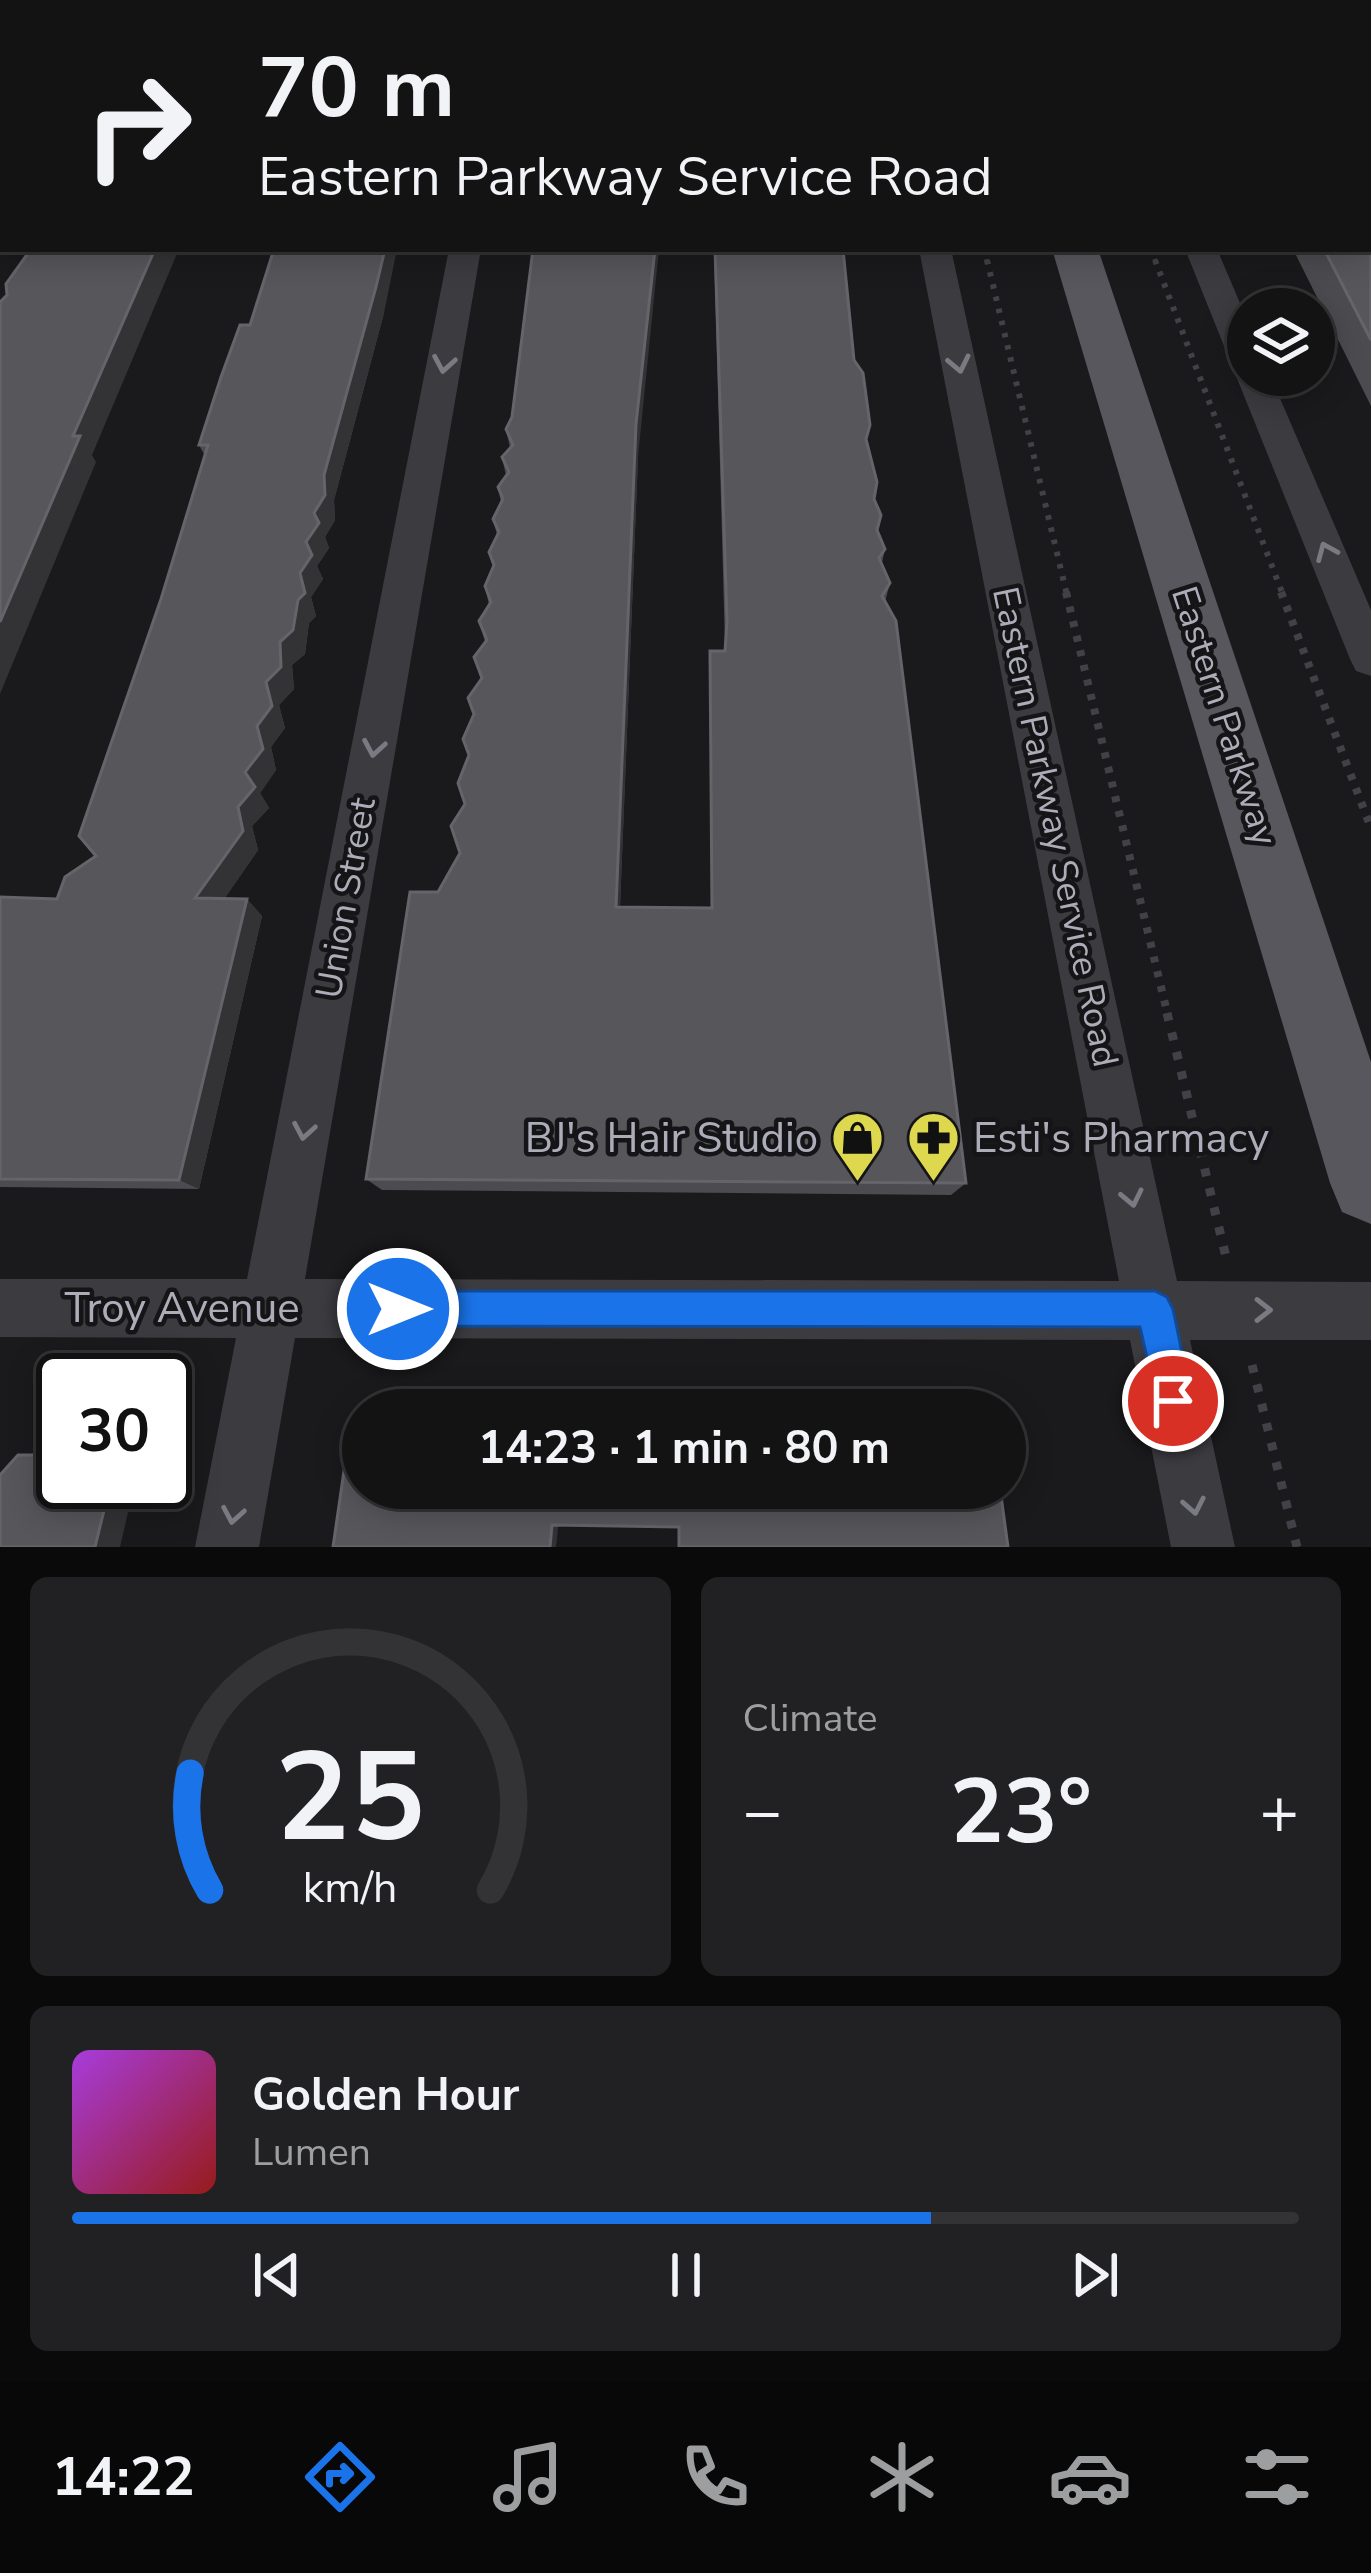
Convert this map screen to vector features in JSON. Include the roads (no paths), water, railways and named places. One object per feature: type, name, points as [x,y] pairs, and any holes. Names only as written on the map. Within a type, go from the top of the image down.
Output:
[{"type":"main road","name":"Eastern Parkway","points":[[1076,252],[1371,1183]]},
{"type":"street","name":"Union Street","points":[[227,1547],[464,252]]},
{"type":"street","name":"Eastern Parkway Service Road","points":[[936,252],[1203,1547]]},
{"type":"street","points":[[1202,252],[1227,312]]},
{"type":"street","points":[[1262,396],[1371,659]]},
{"type":"street","name":"Troy Avenue","points":[[0,1307],[1371,1311]]},
{"type":"place","name":"BJ's Hair Studio","points":[[857,1184]]},
{"type":"place","name":"Esti's Pharmacy","points":[[934,1184]]}]
